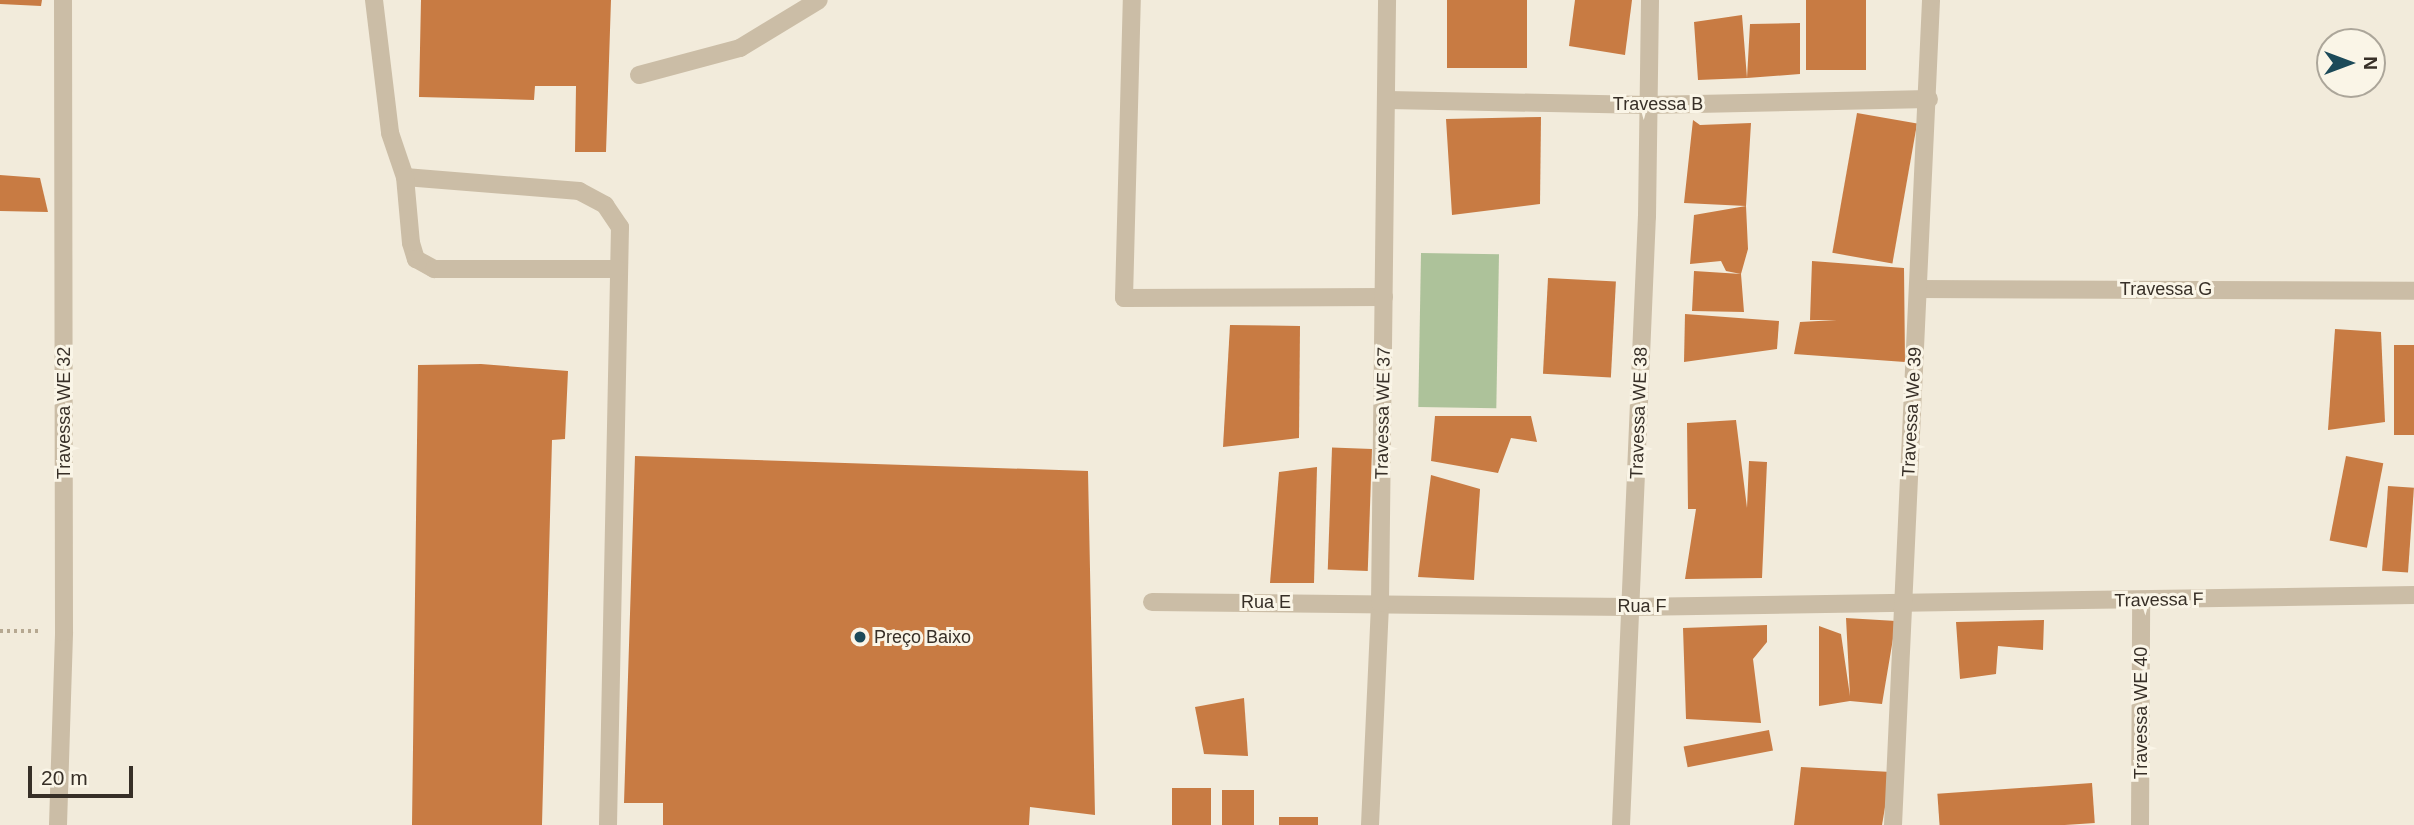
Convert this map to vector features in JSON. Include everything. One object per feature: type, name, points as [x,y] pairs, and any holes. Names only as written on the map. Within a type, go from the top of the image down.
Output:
[{"type":"street","name":"Travessa WE 32","points":[[58,825],[64,632],[63,0]]},
{"type":"street","points":[[374,0],[390,133],[405,177],[411,243],[416,259],[434,269],[617,269]]},
{"type":"street","points":[[639,75],[740,48],[819,0]]},
{"type":"street","points":[[1132,0],[1125,299],[1384,297]]},
{"type":"street","name":"Travessa WE 37","points":[[1370,825],[1380,603],[1388,100],[1387,0]]},
{"type":"street","name":"Travessa WE 38","points":[[1621,825],[1631,607],[1650,0]]},
{"type":"street","name":"Travessa We 39","points":[[1893,825],[1929,99],[1931,0]]},
{"type":"street","name":"Travessa B","points":[[1388,100],[1648,105],[1929,99]]},
{"type":"street","points":[[405,177],[579,191],[605,205],[620,227],[617,269],[608,825]]},
{"type":"street","name":"Travessa G","points":[[1918,289],[2414,291]]},
{"type":"street","name":"Travessa F","points":[[1903,601],[2141,601],[2414,595]]},
{"type":"street","name":"Rua F","points":[[1380,603],[1631,607],[1903,601]]},
{"type":"street","name":"Travessa WE 40","points":[[2140,825],[2141,601]]},
{"type":"street","name":"Rua E","points":[[1152,602],[1380,603]]},
{"type":"path","points":[[0,631],[64,632]]},
{"type":"green space","points":[[1421,253],[1499,254],[1496,408],[1418,407]]},
{"type":"building","points":[[0,0],[42,0],[41,6],[0,4]]},
{"type":"building","points":[[421,0],[611,0],[606,152],[575,152],[576,86],[535,86],[534,100],[419,97]]},
{"type":"building","points":[[1447,0],[1527,0],[1527,68],[1447,68]]},
{"type":"building","points":[[1575,0],[1632,0],[1625,55],[1569,46]]},
{"type":"building","points":[[1806,0],[1866,0],[1866,70],[1806,70]]},
{"type":"building","points":[[1742,15],[1747,78],[1698,80],[1694,22]]},
{"type":"building","points":[[1800,23],[1800,74],[1747,78],[1750,24]]},
{"type":"building","points":[[1857,113],[1917,124],[1892,263],[1832,253]]},
{"type":"building","points":[[1541,117],[1540,204],[1452,215],[1446,119]]},
{"type":"building","points":[[1693,120],[1700,125],[1751,123],[1746,206],[1684,203]]},
{"type":"building","points":[[0,175],[40,178],[48,212],[0,211]]},
{"type":"building","points":[[1746,206],[1748,249],[1741,274],[1726,271],[1721,261],[1690,264],[1694,215]]},
{"type":"building","points":[[1812,261],[1904,268],[1905,362],[1794,354],[1800,322],[1837,320],[1810,320]]},
{"type":"building","points":[[1694,271],[1741,274],[1744,312],[1692,311]]},
{"type":"building","points":[[1548,278],[1616,282],[1611,377],[1543,374]]},
{"type":"building","points":[[1685,314],[1779,321],[1777,349],[1684,362]]},
{"type":"building","points":[[1230,325],[1300,326],[1299,438],[1223,447]]},
{"type":"building","points":[[2335,329],[2381,332],[2385,422],[2328,430]]},
{"type":"building","points":[[2394,345],[2414,345],[2414,435],[2394,435]]},
{"type":"building","points":[[481,364],[568,371],[565,439],[552,440],[542,825],[412,825],[418,365]]},
{"type":"building","points":[[1435,416],[1531,416],[1537,442],[1511,438],[1498,473],[1431,461]]},
{"type":"building","points":[[1736,420],[1747,508],[1749,461],[1767,462],[1762,578],[1685,579],[1696,509],[1688,509],[1687,423]]},
{"type":"building","points":[[1332,448],[1372,449],[1368,571],[1328,570]]},
{"type":"building","name":"Preço Baixo","points":[[635,456],[1088,471],[1095,815],[1030,807],[1029,825],[663,825],[663,803],[624,803]]},
{"type":"building","points":[[2346,456],[2383,463],[2367,548],[2330,540]]},
{"type":"building","points":[[1317,467],[1314,583],[1270,583],[1279,472]]},
{"type":"building","points":[[1431,475],[1480,489],[1474,580],[1418,577]]},
{"type":"building","points":[[2388,486],[2414,488],[2408,573],[2382,571]]},
{"type":"building","points":[[1846,618],[1896,621],[1882,704],[1850,701],[1819,706],[1819,626],[1841,634],[1850,696]]},
{"type":"building","points":[[2044,620],[2043,650],[1998,646],[1996,674],[1960,679],[1956,622]]},
{"type":"building","points":[[1767,625],[1767,642],[1753,659],[1761,723],[1686,719],[1683,628]]},
{"type":"building","points":[[1244,698],[1248,756],[1204,754],[1195,707]]},
{"type":"building","points":[[1769,730],[1773,751],[1688,767],[1684,747]]},
{"type":"building","points":[[1801,767],[1891,772],[1882,825],[1794,825]]},
{"type":"building","points":[[2092,783],[2095,823],[1940,825],[1937,794]]},
{"type":"building","points":[[1172,788],[1211,788],[1211,825],[1172,825]]},
{"type":"building","points":[[1222,790],[1254,790],[1254,825],[1222,825]]},
{"type":"building","points":[[1279,817],[1318,817],[1318,825],[1279,825]]},
{"type":"place","name":"Preço Baixo","points":[[860,637]]}]
